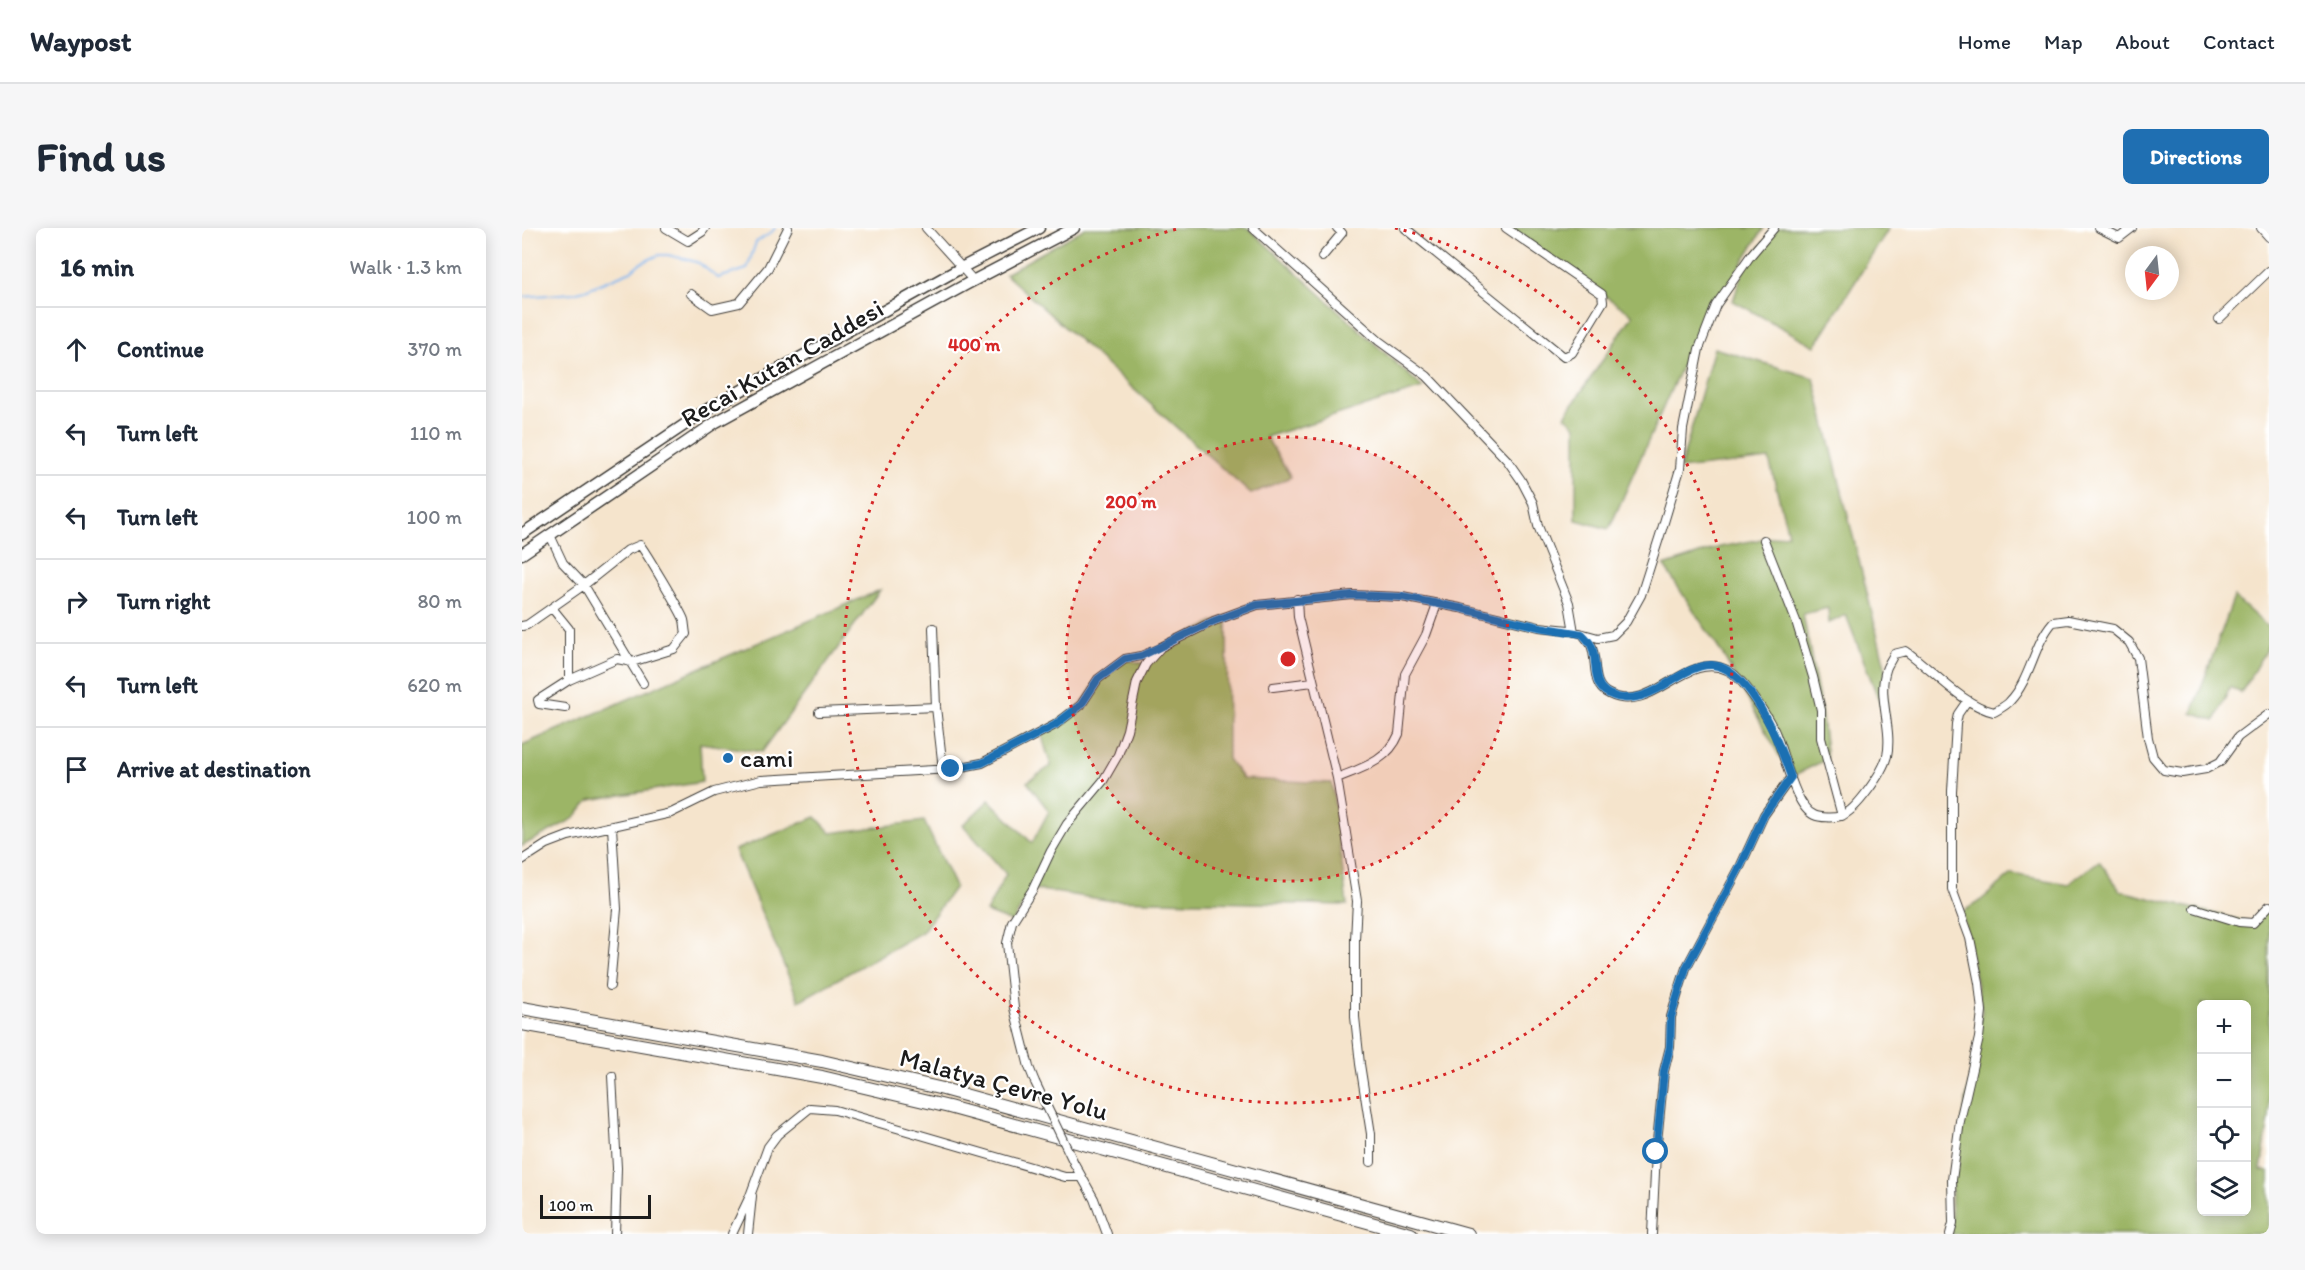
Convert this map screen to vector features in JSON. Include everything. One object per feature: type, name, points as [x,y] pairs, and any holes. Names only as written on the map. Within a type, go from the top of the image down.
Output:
[{"type":"highway","name":"Malatya Çevre Yolu","points":[[522,1008],[822,1061],[943,1089],[1468,1234]]},
{"type":"highway","name":"Malatya Çevre Yolu","points":[[522,1024],[822,1077],[949,1107],[1411,1234]]},
{"type":"main road","name":"Recai Kutan Caddesi","points":[[522,534],[708,409],[962,268],[1039,228]]},
{"type":"main road","name":"Recai Kutan Caddesi","points":[[522,554],[716,423],[973,280],[1074,228]]},
{"type":"street","points":[[666,228],[688,240],[705,228]]},
{"type":"street","points":[[691,294],[712,309],[739,303],[768,268],[788,228]]},
{"type":"street","points":[[926,228],[973,280]]},
{"type":"street","points":[[1253,228],[1379,341],[1427,376],[1506,460],[1521,480],[1533,502],[1538,526],[1569,603],[1578,633],[1591,645],[1598,682],[1608,694],[1625,699],[1645,696],[1698,668],[1712,665],[1729,670],[1745,686],[1774,730],[1799,801],[1813,815],[1842,816],[1856,805],[1872,784],[1886,757],[1889,734],[1884,687],[1886,670],[1894,654],[1906,651],[1927,665],[1968,701],[1982,710],[1994,712],[2010,702],[2022,683],[2045,631],[2053,622],[2068,620],[2113,629],[2129,642],[2138,658],[2148,738],[2153,757],[2164,770],[2182,773],[2206,769],[2220,762],[2238,737],[2269,714]]},
{"type":"street","points":[[1322,257],[1342,233],[1337,228]]},
{"type":"street","points":[[1405,228],[1564,357],[1572,353],[1603,302],[1602,294],[1506,228]]},
{"type":"street","points":[[1593,653],[1599,643],[1626,622],[1641,595],[1680,469],[1683,429],[1699,349],[1716,305],[1751,255],[1774,228]]},
{"type":"street","points":[[2099,228],[2119,238],[2132,228]]},
{"type":"street","points":[[2261,228],[2269,237]]},
{"type":"street","points":[[2219,320],[2269,271]]},
{"type":"street","points":[[550,535],[563,562],[584,585],[643,683]]},
{"type":"street","points":[[1764,540],[1796,621],[1814,677],[1821,710],[1821,738],[1842,816]]},
{"type":"street","points":[[522,626],[552,608],[628,550],[640,545],[684,618],[686,634],[674,649],[632,662],[617,659],[569,680],[538,700],[542,705],[565,708]]},
{"type":"street","points":[[522,860],[547,844],[568,836],[671,813],[714,792],[761,780],[943,769],[982,763],[1055,725],[1081,705],[1098,679],[1125,659],[1141,656],[1214,621],[1257,605],[1296,599],[1352,595],[1402,597],[1598,638],[1612,635]]},
{"type":"street","points":[[1296,599],[1298,617],[1337,778],[1357,900],[1354,940],[1355,1017],[1371,1134],[1371,1162]]},
{"type":"street","points":[[1337,778],[1372,764],[1391,750],[1399,734],[1405,674],[1426,635],[1437,604]]},
{"type":"street","points":[[552,608],[569,629],[569,680]]},
{"type":"street","points":[[933,628],[936,707],[943,769]]},
{"type":"street","points":[[1107,1234],[1094,1198],[1074,1163],[1029,1067],[1014,1008],[1007,943],[1012,922],[1033,889],[1051,851],[1067,824],[1103,781],[1118,755],[1127,730],[1137,682],[1146,664],[1161,647]]},
{"type":"street","points":[[1274,687],[1313,682]]},
{"type":"street","points":[[1950,1234],[1953,1223],[1952,1180],[1960,1121],[1979,1038],[1982,1011],[1970,938],[1952,889],[1952,791],[1956,724],[1958,714],[1968,701]]},
{"type":"street","points":[[819,712],[936,707]]},
{"type":"street","points":[[1652,1234],[1656,1152],[1664,1071],[1670,1047],[1671,1017],[1678,993],[1686,968],[1741,865],[1764,815],[1791,777]]},
{"type":"street","points":[[610,986],[616,909],[612,827]]},
{"type":"street","points":[[2194,909],[2239,922],[2253,923],[2269,906]]},
{"type":"street","points":[[612,1076],[618,1168],[615,1234]]},
{"type":"street","points":[[732,1234],[768,1147],[777,1135],[810,1108],[835,1110],[1065,1177],[1082,1177]]},
{"type":"street","points":[[748,1234],[753,1187]]},
{"type":"green space","points":[[1085,228],[1248,228],[1423,388],[1266,437],[1291,477],[1251,494],[1005,274]]},
{"type":"green space","points":[[1514,228],[1764,228],[1691,345],[1609,529],[1576,520],[1576,426],[1565,416],[1633,315],[1510,231]]},
{"type":"green space","points":[[1776,228],[1889,228],[1815,346],[1733,301],[1745,264]]},
{"type":"green space","points":[[1714,348],[1814,378],[1886,670],[1887,721],[1846,615],[1829,623],[1828,608],[1803,614],[1821,710],[1827,759],[1791,777],[1723,655],[1664,566],[1720,547],[1788,534],[1769,459],[1680,469]]},
{"type":"green space","points":[[880,590],[762,752],[700,743],[702,782],[590,800],[573,819],[522,846],[522,745]]},
{"type":"green space","points":[[2234,597],[2269,628],[2269,644],[2241,693],[2230,687],[2215,721],[2192,713]]},
{"type":"green space","points":[[1227,616],[1228,759],[1243,779],[1332,783],[1347,905],[1107,900],[1033,889],[1012,922],[986,912],[1006,874],[963,825],[989,800],[1032,843],[1049,811],[1027,782],[1051,766],[1041,733],[1081,705],[1098,679],[1125,659],[1146,664],[1161,647]]},
{"type":"green space","points":[[816,817],[831,833],[924,821],[955,887],[922,932],[799,1001],[735,850]]},
{"type":"green space","points":[[2099,861],[2121,891],[2253,923],[2269,906],[2269,1117],[2261,1170],[2269,1171],[2269,1234],[1951,1234],[1952,1180],[1982,1011],[1962,912],[1980,901],[2012,874],[2068,884]]},
{"type":"waterway","points":[[522,297],[585,290],[631,271],[639,264],[659,255],[699,263],[718,278],[747,269],[756,242],[775,228]]},
{"type":"place","name":"cami","points":[[728,758]]},
{"type":"route","points":[[951,769],[982,763],[1055,725],[1081,705],[1098,679],[1125,659],[1141,656],[1214,621],[1257,605],[1296,599],[1352,595],[1402,597],[1539,627],[1569,630],[1582,634],[1591,645],[1598,682],[1608,694],[1625,699],[1645,696],[1698,668],[1712,665],[1729,670],[1745,686],[1774,730],[1791,777],[1764,815],[1741,865],[1686,968],[1671,1017],[1670,1047],[1664,1071],[1656,1152]]}]
